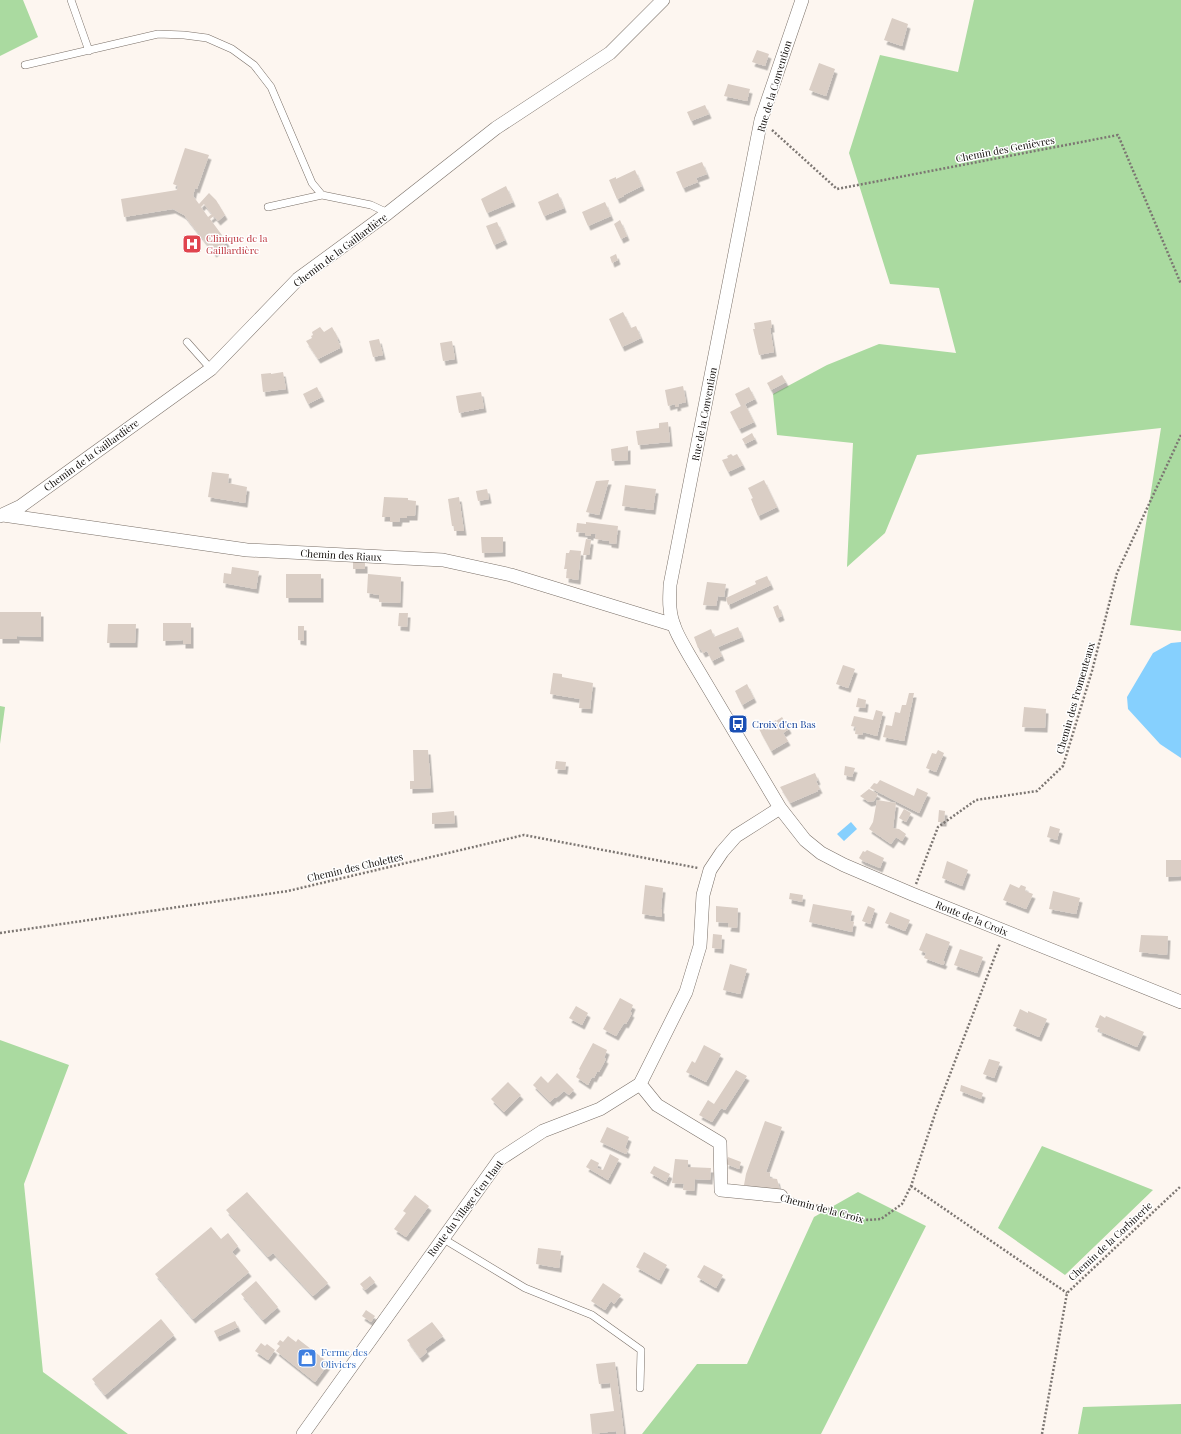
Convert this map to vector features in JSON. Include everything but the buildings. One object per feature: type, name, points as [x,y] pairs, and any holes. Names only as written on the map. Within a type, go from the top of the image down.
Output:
[{"type":"street","name":"Chemin de la Gaillardière","points":[[1,515],[21,506],[212,369],[298,279],[388,213],[496,128],[610,53],[663,0]]},
{"type":"street","name":"Rue de la Convention","points":[[780,808],[686,650],[674,625],[670,609],[670,585],[761,120],[802,0]]},
{"type":"street","name":"Chemin des Riaux","points":[[1,515],[247,550],[443,560],[511,575],[674,625]]},
{"type":"street","name":"Route de la Croix","points":[[780,808],[805,840],[821,853],[844,865],[912,894],[1181,1002]]},
{"type":"street","points":[[640,1084],[686,992],[700,946],[703,895],[710,870],[722,852],[736,836],[780,808]]},
{"type":"street","name":"Chemin de la Croix","points":[[640,1084],[657,1105],[720,1143],[721,1190],[781,1196]]},
{"type":"street","name":"Route du Village d'en Haut","points":[[303,1434],[500,1159],[544,1131],[600,1109],[640,1084]]},
{"type":"lane","points":[[71,0],[89,51]]},
{"type":"lane","points":[[25,65],[158,34],[207,38],[232,49],[254,65],[271,87],[312,183],[322,195]]},
{"type":"lane","points":[[268,207],[322,195],[371,205],[388,213]]},
{"type":"lane","points":[[187,342],[212,369]]},
{"type":"lane","points":[[442,1238],[525,1288],[592,1315],[641,1350],[640,1388]]},
{"type":"path","name":"Chemin des Genièvres","points":[[761,120],[837,189],[1118,135],[1181,284]]},
{"type":"path","name":"Chemin des Fromenteaux","points":[[912,894],[938,827],[976,800],[1037,791],[1063,766],[1092,671],[1117,573],[1181,435]]},
{"type":"path","name":"Chemin des Cholettes","points":[[0,933],[288,891],[524,835],[710,870]]},
{"type":"path","name":"Chemin de la Croix","points":[[781,1196],[868,1220],[881,1219],[902,1204],[911,1186],[936,1111],[1005,931]]},
{"type":"path","points":[[911,1186],[1066,1293]]},
{"type":"path","name":"Chemin de la Corbinerie","points":[[1042,1434],[1066,1293],[1181,1186]]},
{"type":"green space","points":[[0,0],[23,0],[38,37],[0,56]]},
{"type":"green space","points":[[974,0],[1181,0],[1181,631],[1130,625],[1161,428],[917,455],[885,533],[847,567],[853,443],[777,435],[773,394],[827,365],[879,344],[956,353],[939,288],[890,284],[849,153],[880,55],[958,72]]},
{"type":"green space","points":[[0,706],[5,707],[0,744]]},
{"type":"green space","points":[[0,1040],[69,1065],[24,1184],[43,1372],[128,1434],[0,1434]]},
{"type":"green space","points":[[1042,1146],[1153,1190],[1065,1275],[998,1228]]},
{"type":"green space","points":[[858,1192],[926,1226],[821,1434],[642,1434],[697,1364],[747,1364],[814,1217]]},
{"type":"green space","points":[[1181,1404],[1181,1434],[1078,1434],[1083,1407]]},
{"type":"water","points":[[1181,642],[1181,758],[1160,744],[1128,709],[1127,697],[1153,653],[1171,643]]},
{"type":"water","points":[[851,822],[857,829],[844,841],[837,834]]},
{"type":"place","name":"Clinique de la Gaillardière","points":[[192,244]]},
{"type":"place","name":"Croix d'en Bas","points":[[738,724]]},
{"type":"place","name":"Ferme des Oliviers","points":[[307,1358]]}]
